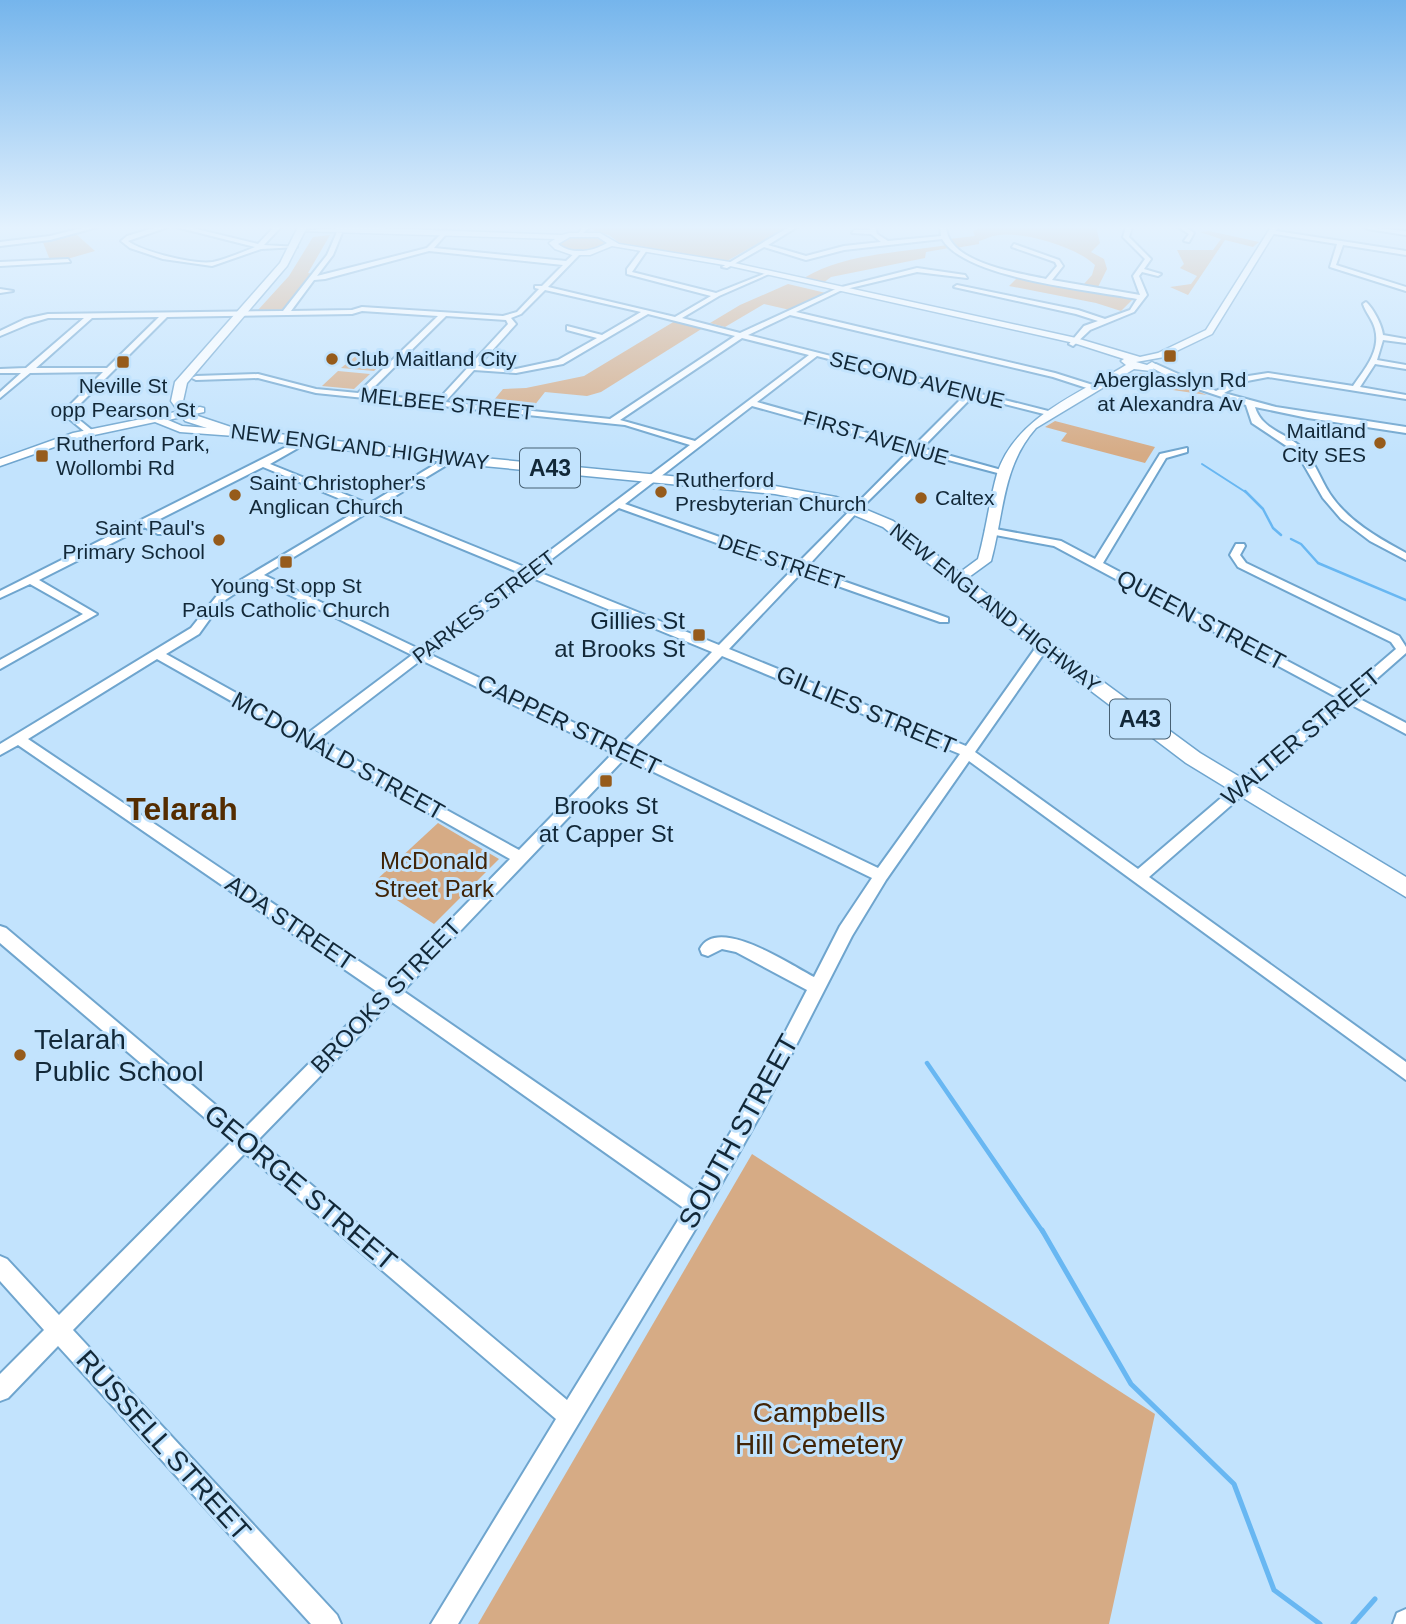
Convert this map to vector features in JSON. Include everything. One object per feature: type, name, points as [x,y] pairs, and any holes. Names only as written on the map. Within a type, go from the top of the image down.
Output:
[{"type":"highway","points":[[195,378],[254,303]]},
{"type":"highway","points":[[181,409],[177,392],[181,382],[256,303]]},
{"type":"highway","name":"NEW ENGLAND HIGHWAY","points":[[195,378],[191,391],[192,400],[200,410],[223,424],[246,430],[450,456]]},
{"type":"highway","name":"NEW ENGLAND HIGHWAY","points":[[181,409],[206,425],[235,433],[795,492],[859,507],[908,529],[1042,646],[1192,758],[1406,874]]},
{"type":"highway","name":"NEW ENGLAND HIGHWAY","points":[[965,578],[1245,785],[1406,888]]},
{"type":"main road","points":[[895,303],[1075,343],[1142,365]]},
{"type":"main road","points":[[965,578],[984,561],[1002,473],[1023,436],[1093,388],[1209,332],[1227,303]]},
{"type":"main road","points":[[135,424],[181,409],[200,410]]},
{"type":"main road","points":[[0,463],[68,438],[158,419],[181,409]]},
{"type":"main road","points":[[158,419],[180,429],[235,433]]},
{"type":"main road","points":[[0,468],[90,433]]},
{"type":"street","points":[[286,312],[294,303]]},
{"type":"street","points":[[0,334],[41,317],[368,312],[505,318],[519,313],[528,303]]},
{"type":"street","name":"SECOND AVENUE","points":[[608,303],[1052,414]]},
{"type":"street","points":[[676,319],[704,303]]},
{"type":"street","points":[[612,421],[741,335],[811,303]]},
{"type":"street","points":[[1035,303],[1105,321]]},
{"type":"street","points":[[1075,343],[1085,329],[1130,313],[1139,303]]},
{"type":"street","points":[[1356,388],[1374,362],[1380,337],[1366,304]]},
{"type":"street","points":[[472,368],[516,371],[553,364],[647,312]]},
{"type":"street","points":[[245,314],[352,313]]},
{"type":"street","points":[[790,313],[1055,375],[1093,388]]},
{"type":"street","points":[[362,393],[444,314]]},
{"type":"street","points":[[90,433],[65,415],[164,315]]},
{"type":"street","points":[[0,396],[90,316]]},
{"type":"street","points":[[441,401],[512,324],[505,318]]},
{"type":"street","points":[[570,328],[602,337]]},
{"type":"street","points":[[1380,337],[1406,341]]},
{"type":"street","name":"PARKES STREET","points":[[309,738],[815,354]]},
{"type":"street","points":[[1374,362],[1406,368]]},
{"type":"street","points":[[1142,365],[1250,405],[1406,430]]},
{"type":"street","points":[[0,371],[109,370]]},
{"type":"street","points":[[1217,394],[1245,379],[1268,375],[1406,397]]},
{"type":"street","name":"MELBEE STREET","points":[[195,378],[258,376],[308,389],[612,421],[640,425],[697,444]]},
{"type":"street","name":"BROOKS STREET","points":[[0,1390],[391,992],[971,393]]},
{"type":"street","name":"FIRST AVENUE","points":[[751,403],[1002,473]]},
{"type":"street","points":[[1250,405],[1255,421],[1285,439],[1303,454],[1327,498],[1344,516],[1382,545],[1406,557]]},
{"type":"street","points":[[0,595],[145,524],[302,442]]},
{"type":"street","points":[[1097,564],[1163,456],[1184,450]]},
{"type":"street","points":[[0,750],[203,625],[212,604],[256,575],[450,456]]},
{"type":"street","name":"GILLIES STREET","points":[[263,464],[960,748],[1406,1072]]},
{"type":"street","name":"DEE STREET","points":[[619,505],[944,620]]},
{"type":"street","points":[[145,524],[162,531]]},
{"type":"street","name":"QUEEN STREET","points":[[990,531],[1056,543],[1406,729]]},
{"type":"street","name":"WALTER STREET","points":[[1139,877],[1402,650],[1400,643],[1242,565],[1235,555],[1240,546]]},
{"type":"street","name":"CAPPER STREET","points":[[256,575],[881,876]]},
{"type":"street","points":[[0,665],[91,614],[30,580]]},
{"type":"street","name":"SOUTH STREET","points":[[443,1624],[698,1206],[757,1104],[816,986],[881,876],[1042,646]]},
{"type":"street","name":"MCDONALD STREET","points":[[157,654],[520,858]]},
{"type":"street","name":"ADA STREET","points":[[19,739],[391,992],[698,1206]]},
{"type":"street","name":"GEORGE STREET","points":[[0,933],[569,1416]]},
{"type":"street","points":[[708,949],[721,942],[739,946],[816,986]]},
{"type":"street","name":"RUSSELL STREET","points":[[0,1266],[328,1624]]},
{"type":"green space","points":[[265,303],[288,303],[281,311],[258,310]]},
{"type":"green space","points":[[745,303],[805,303],[790,310],[764,304],[725,327],[710,323]]},
{"type":"green space","points":[[1095,303],[1129,303],[1121,311]]},
{"type":"green space","points":[[675,321],[703,328],[601,392],[587,396],[545,392],[530,411],[489,406],[503,389],[526,388],[584,376]]},
{"type":"green space","points":[[357,355],[388,358],[374,371],[341,368]]},
{"type":"green space","points":[[338,371],[370,374],[354,389],[322,386]]},
{"type":"green space","points":[[1137,373],[1151,373],[1207,395],[1118,382]]},
{"type":"green space","points":[[1055,421],[1155,447],[1145,463],[1061,441],[1067,433],[1045,427]]},
{"type":"green space","name":"McDonald Street Park","points":[[438,823],[499,859],[434,924],[372,884]]},
{"type":"green space","name":"Campbells Hill Cemetery","points":[[752,1154],[1155,1414],[1109,1624],[478,1624]]},
{"type":"waterway","points":[[1202,464],[1247,493]]},
{"type":"waterway","points":[[1247,493],[1263,509],[1273,528],[1281,535]]},
{"type":"waterway","points":[[1291,539],[1301,544],[1318,563],[1406,600]]},
{"type":"waterway","points":[[927,1063],[1043,1232]]},
{"type":"waterway","points":[[1042,1230],[1131,1384],[1234,1484],[1274,1590],[1320,1624]]},
{"type":"waterway","points":[[1353,1624],[1375,1599]]},
{"type":"place","name":"Aberglasslyn Rd at Alexandra Av","points":[[1170,356]]},
{"type":"place","name":"Club Maitland City","points":[[332,359]]},
{"type":"place","name":"Neville St opp Pearson St","points":[[123,362]]},
{"type":"place","name":"Maitland City SES","points":[[1380,443]]},
{"type":"place","name":"Rutherford Park, Wollombi Rd","points":[[42,456]]},
{"type":"place","name":"Rutherford Presbyterian Church","points":[[661,492]]},
{"type":"place","name":"Saint Christopher's Anglican Church","points":[[235,495]]},
{"type":"place","name":"Caltex","points":[[921,498]]},
{"type":"place","name":"Saint Paul's Primary School","points":[[219,540]]},
{"type":"place","name":"Young St opp St Pauls Catholic Church","points":[[286,562]]},
{"type":"place","name":"Gillies St at Brooks St","points":[[699,635]]},
{"type":"place","name":"Brooks St at Capper St","points":[[606,781]]},
{"type":"place","name":"Telarah Public School","points":[[20,1055]]},
{"type":"district","name":"Telarah","points":[[182,809]]}]
